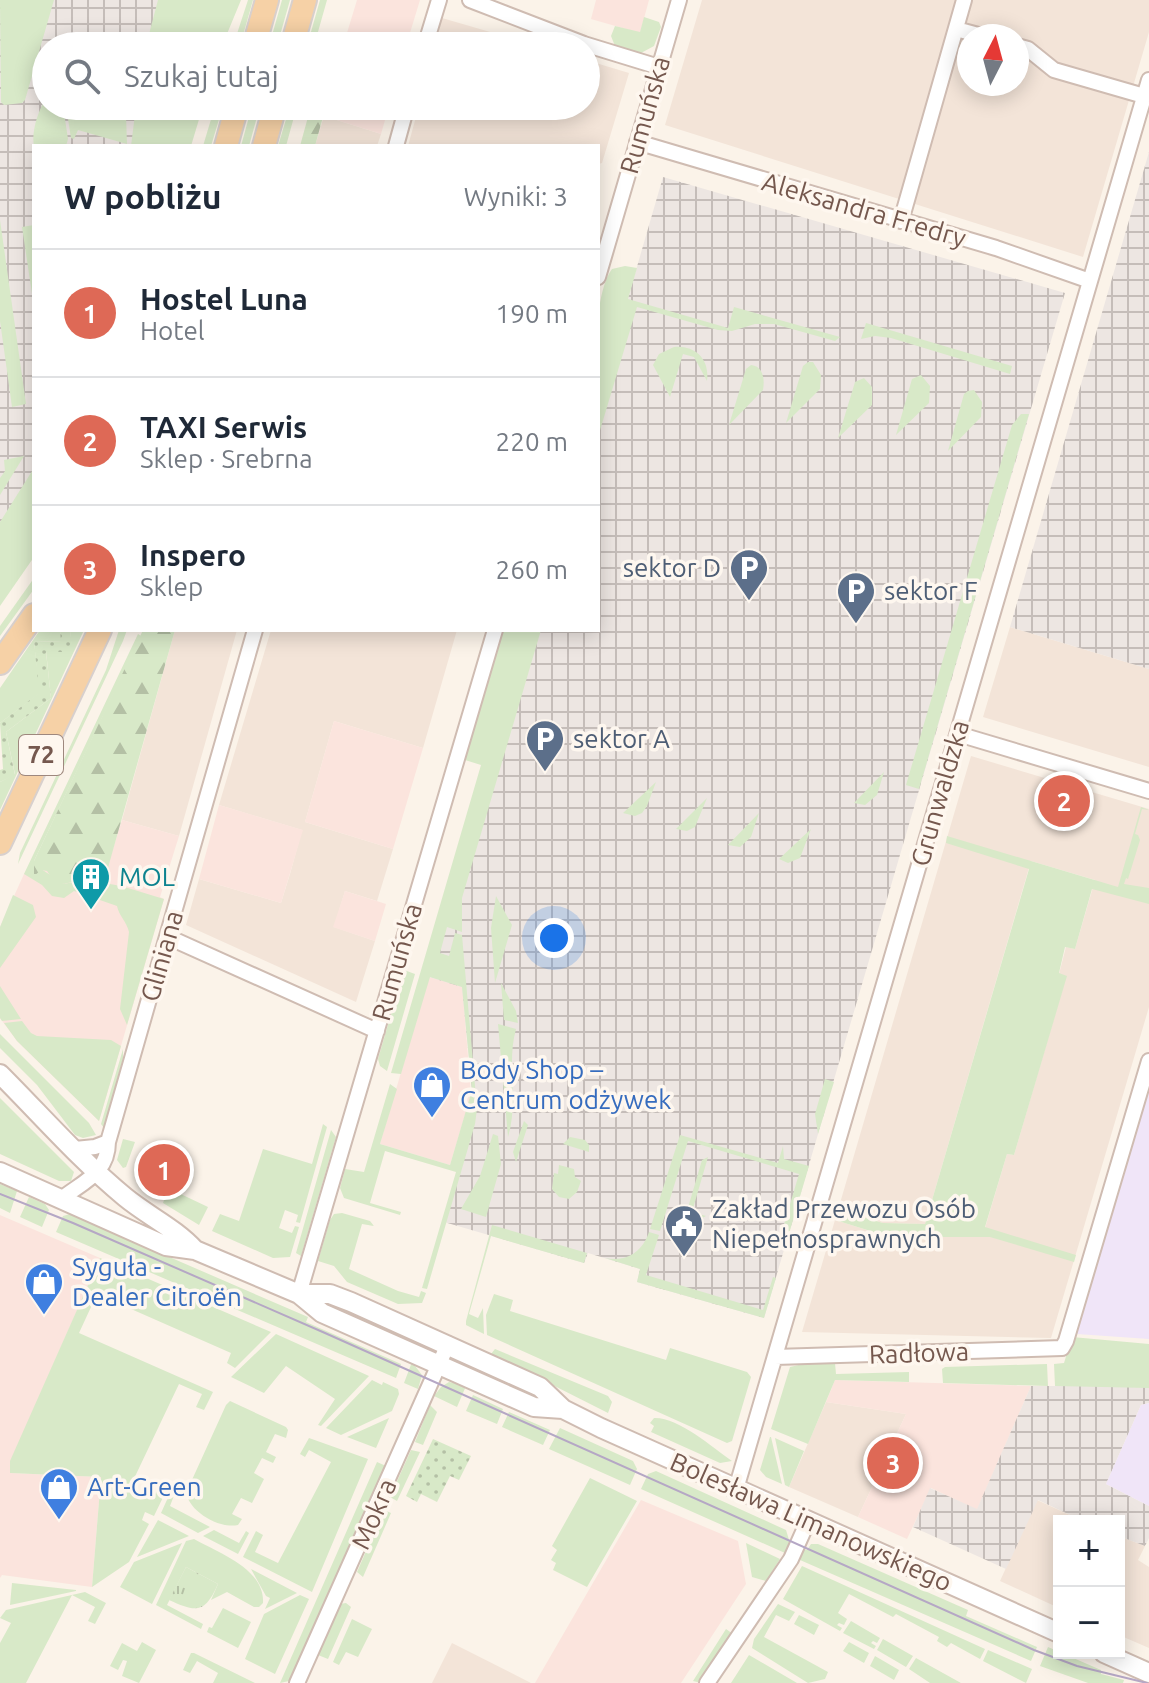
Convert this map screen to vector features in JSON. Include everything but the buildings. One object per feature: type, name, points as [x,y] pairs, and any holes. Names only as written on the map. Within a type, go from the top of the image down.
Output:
[{"type":"main road","points":[[258,32],[267,0]]},
{"type":"main road","points":[[296,32],[305,0]]},
{"type":"main road","points":[[227,144],[233,120]]},
{"type":"main road","points":[[265,144],[271,120]]},
{"type":"main road","points":[[0,663],[32,618]]},
{"type":"main road","name":"72","points":[[0,843],[99,632]]},
{"type":"street","points":[[429,32],[439,0]]},
{"type":"street","points":[[470,0],[553,32]]},
{"type":"street","name":"Rumuńska","points":[[600,270],[679,0]]},
{"type":"street","points":[[901,221],[964,0]]},
{"type":"street","points":[[600,49],[659,67]]},
{"type":"street","points":[[1029,50],[1054,70],[1144,96]]},
{"type":"street","name":"Grunwaldzka","points":[[736,1489],[1149,80]]},
{"type":"street","points":[[397,144],[403,120]]},
{"type":"street","name":"Aleksandra Fredry","points":[[637,142],[996,248],[1090,281]]},
{"type":"street","name":"Gliniana","points":[[98,1172],[108,1152],[108,1142],[254,632]]},
{"type":"street","name":"Rumuńska","points":[[299,1294],[494,632]]},
{"type":"street","points":[[958,734],[1149,791]]},
{"type":"street","points":[[168,937],[377,1031]]},
{"type":"street","name":"Radłowa","points":[[775,1357],[1062,1348],[1149,1061]]},
{"type":"street","name":"Bolesława Limanowskiego","points":[[0,1074],[98,1172],[137,1207],[181,1235],[195,1250]]},
{"type":"street","points":[[75,1149],[108,1142]]},
{"type":"street","name":"Bolesława Limanowskiego","points":[[0,1172],[166,1246],[195,1250],[299,1294],[322,1313],[534,1407],[563,1409]]},
{"type":"street","points":[[60,1200],[98,1172]]},
{"type":"street","name":"Bolesława Limanowskiego","points":[[299,1294],[330,1294],[448,1344],[540,1387],[563,1409],[1053,1630]]},
{"type":"street","name":"Mokra","points":[[297,1683],[448,1344]]},
{"type":"street","points":[[707,1683],[791,1559],[808,1521]]},
{"type":"street","points":[[1118,1659],[1149,1673]]},
{"type":"shaded area","points":[[0,0],[216,0],[206,32],[32,32],[32,120],[179,120],[172,144],[32,144],[32,509],[0,560]]},
{"type":"shaded area","points":[[357,0],[420,0],[410,32],[347,32]]},
{"type":"shaded area","points":[[596,0],[649,0],[640,33],[591,19]]},
{"type":"shaded area","points":[[702,0],[1149,0],[1149,32],[1083,257],[665,125]]},
{"type":"shaded area","points":[[442,18],[490,32],[438,32]]},
{"type":"shaded area","points":[[600,64],[629,73],[602,163],[600,144],[409,144],[415,120],[600,120]]},
{"type":"shaded area","points":[[323,120],[337,120],[381,134],[378,144],[316,144]]},
{"type":"shaded area","points":[[337,120],[385,120],[381,134]]},
{"type":"shaded area","points":[[1149,152],[1149,669],[1010,627]]},
{"type":"shaded area","points":[[663,177],[1065,293],[764,1318],[637,1282],[640,1269],[588,1253],[584,1263],[444,1222],[460,1169],[472,1090],[462,987],[429,977],[530,632],[600,632],[600,394]]},
{"type":"shaded area","points":[[1010,627],[1149,669],[1149,767],[983,717]]},
{"type":"shaded area","points":[[174,632],[236,632],[179,836],[122,820]]},
{"type":"shaded area","points":[[270,632],[456,632],[423,748],[334,721],[305,822],[393,849],[377,901],[345,891],[334,927],[375,941],[356,1002],[186,925],[199,879],[281,903],[290,874],[302,830],[219,805]]},
{"type":"shaded area","points":[[334,721],[423,748],[393,849],[305,822]]},
{"type":"shaded area","points":[[971,756],[1149,809],[1149,1007],[1051,1338],[802,1332],[835,1220],[880,1234],[918,1237],[985,1228],[1007,1154],[1014,1155],[1066,977],[1059,974],[1066,947],[1075,949],[1095,880],[1031,861],[925,1224],[883,1223],[838,1210]]},
{"type":"shaded area","points":[[219,805],[303,830],[281,903],[199,879]]},
{"type":"shaded area","name":"MOL","points":[[122,820],[179,836],[160,897],[164,899],[99,1121],[17,1041],[0,1018],[0,927],[24,874],[34,861],[103,881]]},
{"type":"shaded area","points":[[345,891],[386,904],[375,941],[333,927]]},
{"type":"shaded area","points":[[429,977],[462,986],[463,993],[471,1095],[450,1165],[380,1144]]},
{"type":"shaded area","points":[[1149,1089],[1149,1339],[1077,1334],[1101,1252]]},
{"type":"shaded area","points":[[0,1215],[100,1258],[11,1461],[10,1473],[101,1477],[92,1587],[2,1575],[0,1578]]},
{"type":"shaded area","points":[[835,1380],[1031,1386],[977,1510],[931,1488],[907,1539],[858,1517],[906,1414],[826,1402]]},
{"type":"shaded area","points":[[1031,1386],[1149,1386],[1149,1403],[1141,1405],[1106,1484],[1149,1506],[1149,1538],[1145,1546],[1125,1538],[1125,1515],[1070,1515],[1038,1500],[1006,1569],[913,1527],[930,1488],[977,1509]]},
{"type":"shaded area","points":[[826,1402],[906,1414],[858,1517],[789,1487]]},
{"type":"shaded area","points":[[1149,1403],[1149,1506],[1106,1484],[1141,1405]]},
{"type":"shaded area","points":[[641,1500],[738,1541],[746,1584],[681,1683],[535,1683]]},
{"type":"shaded area","points":[[1037,1500],[1070,1515],[1053,1515],[1053,1605],[1000,1581]]},
{"type":"shaded area","points":[[1125,1538],[1145,1546],[1138,1560],[1149,1567],[1149,1648],[1125,1638]]},
{"type":"shaded area","points":[[452,1643],[531,1683],[432,1683]]},
{"type":"green space","points":[[0,0],[54,0],[45,32],[32,32],[32,76],[25,100],[4,105],[1,102]]},
{"type":"green space","points":[[158,0],[241,0],[228,32],[150,32]]},
{"type":"green space","points":[[248,0],[253,0],[244,32],[238,32]]},
{"type":"green space","points":[[282,0],[290,0],[281,32],[273,32]]},
{"type":"green space","points":[[320,0],[327,0],[318,32],[311,32]]},
{"type":"green space","points":[[644,17],[659,22],[661,27],[654,46],[641,53],[615,46],[611,36],[615,26],[640,32]]},
{"type":"green space","points":[[65,120],[67,144],[34,144],[36,122]]},
{"type":"green space","points":[[68,120],[126,120],[127,144],[78,130],[74,139],[71,138]]},
{"type":"green space","points":[[134,120],[199,120],[192,144],[131,144]]},
{"type":"green space","points":[[211,120],[219,120],[212,144],[204,144]]},
{"type":"green space","points":[[248,120],[256,120],[250,144],[242,144]]},
{"type":"green space","points":[[286,120],[293,120],[287,144],[279,144]]},
{"type":"green space","points":[[307,120],[322,120],[316,144],[301,144]]},
{"type":"green space","points":[[0,220],[26,404],[12,407],[0,321]]},
{"type":"green space","points":[[32,225],[32,294],[22,227]]},
{"type":"green space","points":[[625,266],[637,268],[628,299],[728,328],[734,307],[840,337],[835,341],[774,324],[755,324],[732,331],[718,330],[637,307],[600,430],[600,303],[612,269]]},
{"type":"green space","points":[[866,323],[1012,366],[1010,374],[891,338],[875,336],[861,339]]},
{"type":"green space","points":[[674,347],[688,348],[700,355],[706,366],[707,381],[694,357],[683,354],[670,397],[653,365],[659,354]]},
{"type":"green space","points":[[813,362],[821,375],[820,389],[786,423],[803,366]]},
{"type":"green space","points":[[751,365],[762,374],[763,390],[729,425],[746,369]]},
{"type":"green space","points":[[921,375],[930,386],[929,403],[896,435],[912,379]]},
{"type":"green space","points":[[864,378],[872,387],[872,405],[838,438],[855,382]]},
{"type":"green space","points":[[974,390],[982,402],[981,417],[948,451],[964,394]]},
{"type":"green space","points":[[1021,414],[1029,414],[919,789],[906,785],[1012,425]]},
{"type":"green space","points":[[24,456],[0,495],[4,460]]},
{"type":"green space","points":[[32,471],[32,560],[0,606],[0,522]]},
{"type":"green space","points":[[32,581],[32,592],[0,636],[0,626]]},
{"type":"green space","points":[[39,632],[60,632],[62,642],[34,641],[40,693],[0,723],[0,688]]},
{"type":"green space","points":[[60,632],[70,632],[73,652],[46,652],[51,698],[6,732],[15,775],[0,782],[0,770],[3,769],[0,723],[39,693],[34,641],[61,642]]},
{"type":"green space","points":[[70,632],[83,632],[0,810],[0,782],[15,774],[6,732],[51,698],[46,651],[72,651]]},
{"type":"green space","points":[[118,632],[126,632],[18,864],[20,853],[106,670]]},
{"type":"green space","points":[[142,632],[174,632],[104,882],[80,880],[64,884],[41,870],[34,876],[34,861]]},
{"type":"green space","points":[[502,632],[540,632],[462,898],[462,932],[447,927],[440,953],[449,956],[455,933],[462,935],[477,1109],[427,1289],[422,1288],[456,1172],[385,1151],[370,1203],[401,1212],[400,1215],[344,1198],[340,1188],[345,1169],[364,1172],[390,1084],[397,1089],[380,1144],[450,1165],[472,1090],[462,987],[430,977],[401,1074],[391,1073],[481,765],[465,760]]},
{"type":"green space","points":[[138,634],[141,636],[34,861],[34,875],[41,869],[64,884],[102,883],[164,899],[127,1025],[120,1009],[129,932],[117,906],[74,891],[64,898],[52,896],[42,885],[24,874]]},
{"type":"green space","points":[[884,772],[877,795],[865,805],[854,803]]},
{"type":"green space","points":[[656,782],[642,813],[635,816],[623,813]]},
{"type":"green space","points":[[707,798],[695,827],[687,831],[676,829]]},
{"type":"green space","points":[[1141,807],[1149,810],[1142,809],[1135,834],[1140,840],[1124,884],[1149,888],[1149,904],[1092,889],[1075,949],[1065,947],[1059,973],[1067,976],[1014,1155],[1007,1154],[985,1227],[1076,1255],[1074,1262],[990,1237],[880,1234],[835,1220],[838,1210],[883,1223],[925,1224],[1029,869],[946,843],[947,836],[1118,887]]},
{"type":"green space","points":[[759,813],[751,837],[740,847],[728,845]]},
{"type":"green space","points":[[811,829],[800,858],[788,863],[779,859]]},
{"type":"green space","points":[[13,895],[33,905],[36,917],[0,968],[0,927]]},
{"type":"green space","points":[[496,896],[512,925],[495,983],[491,928]]},
{"type":"green space","points":[[404,970],[415,974],[387,1071],[380,1066],[378,1059]]},
{"type":"green space","points":[[501,983],[516,1011],[518,1023],[504,1020]]},
{"type":"green space","points":[[0,986],[21,1019],[2,1021],[0,1018]]},
{"type":"green space","points":[[22,1021],[37,1036],[111,1040],[121,1046],[99,1121],[17,1041],[4,1023]]},
{"type":"green space","points":[[498,1024],[516,1029],[508,1137]]},
{"type":"green space","points":[[0,1034],[89,1123],[96,1135],[83,1138],[75,1135],[37,1085],[0,1048]]},
{"type":"green space","points":[[123,1049],[123,1058],[104,1128],[101,1124]]},
{"type":"green space","points":[[825,1079],[834,1082],[818,1134],[815,1114]]},
{"type":"green space","points":[[0,1098],[74,1172],[71,1181],[59,1181],[0,1154]]},
{"type":"green space","points":[[524,1121],[528,1125],[516,1162],[513,1152]]},
{"type":"green space","points":[[323,1124],[327,1127],[300,1223],[296,1222],[298,1215],[285,1210],[279,1228],[292,1233],[295,1226],[299,1227],[290,1257],[273,1258],[212,1231],[220,1214],[239,1221],[263,1149],[312,1164]]},
{"type":"green space","points":[[331,1130],[336,1137],[301,1256],[296,1253]]},
{"type":"green space","points":[[493,1134],[498,1136],[501,1164],[486,1217],[461,1209],[480,1176]]},
{"type":"green space","points":[[680,1135],[778,1163],[783,1146],[784,1159],[809,1166],[785,1247],[767,1242],[765,1235],[780,1238],[799,1174],[688,1141],[660,1231],[650,1229]]},
{"type":"green space","points":[[570,1137],[585,1140],[589,1152],[563,1144]]},
{"type":"green space","points":[[123,1139],[135,1142],[123,1168],[117,1160]]},
{"type":"green space","points":[[708,1157],[692,1212],[706,1216],[700,1219],[689,1216],[687,1211],[702,1160]]},
{"type":"green space","points":[[559,1165],[574,1169],[575,1177],[581,1181],[577,1192],[569,1199],[559,1197],[552,1189],[554,1173],[558,1174]]},
{"type":"green space","points":[[0,1184],[17,1191],[10,1213],[0,1208]]},
{"type":"green space","points":[[168,1188],[208,1207],[199,1225],[163,1203]]},
{"type":"green space","points":[[29,1197],[45,1204],[49,1210],[42,1227],[20,1217]]},
{"type":"green space","points":[[342,1213],[370,1221],[374,1226],[362,1224],[349,1269],[398,1291],[419,1297],[421,1291],[426,1293],[422,1303],[398,1304],[347,1282],[334,1266],[318,1261],[330,1220],[334,1214]]},
{"type":"green space","points":[[70,1214],[308,1317],[306,1322],[401,1364],[396,1378],[56,1232],[63,1216]]},
{"type":"green space","points":[[492,1225],[587,1253],[584,1263],[491,1236],[469,1314],[478,1318],[483,1308],[484,1334],[466,1325],[466,1321]]},
{"type":"green space","points":[[649,1232],[659,1235],[646,1275],[763,1310],[773,1277],[776,1278],[764,1318],[637,1282],[640,1269],[605,1258],[620,1259],[638,1251]]},
{"type":"green space","points":[[100,1258],[271,1332],[235,1368],[227,1363],[231,1353],[97,1294],[79,1333],[213,1392],[204,1410],[196,1407],[202,1394],[179,1384],[130,1487],[153,1498],[160,1484],[167,1489],[154,1516],[145,1512],[142,1520],[149,1524],[129,1562],[92,1587],[101,1477],[10,1473],[10,1461]]},
{"type":"green space","points":[[494,1294],[513,1300],[510,1311],[666,1360],[670,1348],[747,1372],[751,1377],[732,1441],[727,1443],[487,1335],[486,1315]]},
{"type":"green space","points":[[276,1334],[369,1376],[321,1426],[318,1425],[335,1399],[286,1366],[264,1393],[231,1377]]},
{"type":"green space","points":[[1072,1337],[1149,1344],[1149,1388],[1055,1386],[1054,1364],[1064,1363]]},
{"type":"green space","points":[[495,1349],[608,1396],[612,1402],[608,1413],[491,1354]]},
{"type":"green space","points":[[412,1362],[422,1375],[418,1389],[404,1383]]},
{"type":"green space","points":[[807,1363],[835,1363],[836,1374],[909,1372],[909,1382],[835,1380],[808,1444],[771,1429],[790,1367]]},
{"type":"green space","points":[[1047,1364],[1048,1386],[943,1383],[942,1369],[945,1367]]},
{"type":"green space","points":[[372,1380],[398,1389],[392,1411],[341,1435],[326,1428]]},
{"type":"green space","points":[[449,1382],[466,1386],[457,1407],[434,1396]]},
{"type":"green space","points":[[473,1395],[503,1409],[497,1424],[466,1411]]},
{"type":"green space","points":[[230,1401],[288,1430],[286,1438],[275,1434],[266,1452],[276,1457],[273,1463],[262,1458],[254,1473],[264,1479],[252,1503],[241,1498],[232,1514],[242,1519],[238,1525],[230,1526],[214,1522],[199,1513],[186,1493]]},
{"type":"green space","points":[[430,1405],[437,1412],[423,1445],[415,1442]]},
{"type":"green space","points":[[509,1412],[550,1430],[543,1445],[502,1427]]},
{"type":"green space","points":[[389,1418],[376,1448],[347,1437]]},
{"type":"green space","points":[[654,1418],[684,1427],[732,1461],[720,1463],[651,1432],[654,1426],[650,1423]]},
{"type":"green space","points":[[560,1428],[633,1461],[637,1469],[630,1485],[549,1449]]},
{"type":"green space","points":[[770,1437],[782,1484],[766,1477],[760,1470]]},
{"type":"green space","points":[[309,1438],[368,1459],[312,1592],[243,1557],[256,1531],[263,1535],[255,1552],[278,1563],[331,1462],[309,1450],[305,1457],[300,1454]]},
{"type":"green space","points":[[775,1438],[804,1451],[789,1487],[785,1485]]},
{"type":"green space","points":[[433,1439],[471,1456],[459,1480],[450,1476],[437,1502],[421,1494],[417,1502],[406,1496]]},
{"type":"green space","points":[[411,1450],[420,1452],[397,1501],[390,1497]]},
{"type":"green space","points":[[377,1462],[386,1466],[289,1681],[280,1683]]},
{"type":"green space","points":[[656,1471],[786,1530],[790,1543],[785,1553],[641,1489],[648,1474]]},
{"type":"green space","points":[[590,1478],[637,1501],[587,1587],[553,1570],[556,1563],[551,1560],[557,1550],[552,1546]]},
{"type":"green space","points":[[171,1491],[175,1493],[170,1506],[210,1527],[198,1533],[161,1513]]},
{"type":"green space","points":[[384,1510],[391,1513],[363,1577],[357,1572]]},
{"type":"green space","points":[[158,1520],[189,1536],[137,1557]]},
{"type":"green space","points":[[214,1530],[239,1543],[246,1531],[249,1533],[238,1554],[203,1536]]},
{"type":"green space","points":[[194,1539],[227,1556],[249,1572],[262,1591],[263,1603],[254,1607],[227,1592],[211,1600],[218,1584],[186,1567],[167,1605],[203,1624],[201,1629],[156,1605],[186,1541]]},
{"type":"green space","points":[[182,1543],[152,1604],[120,1587],[134,1562]]},
{"type":"green space","points":[[746,1543],[780,1559],[766,1581],[752,1577]]},
{"type":"green space","points":[[811,1544],[818,1544],[968,1610],[966,1616],[1037,1647],[1031,1661],[800,1560],[804,1549],[807,1550]]},
{"type":"green space","points":[[802,1566],[985,1649],[980,1659],[951,1643],[947,1647],[937,1641],[939,1637],[849,1594],[838,1613],[847,1619],[844,1625],[837,1625],[842,1628],[840,1631],[783,1599]]},
{"type":"green space","points":[[186,1567],[218,1584],[209,1601],[199,1608],[169,1600]]},
{"type":"green space","points":[[251,1569],[297,1593],[265,1609],[270,1598]]},
{"type":"green space","points":[[12,1583],[76,1590],[76,1591],[10,1605]]},
{"type":"green space","points":[[85,1592],[106,1603],[95,1624],[88,1621],[95,1607],[72,1595],[26,1683],[0,1683],[0,1643],[11,1623],[0,1618],[6,1610]]},
{"type":"green space","points":[[300,1595],[309,1599],[275,1674],[245,1659],[264,1614]]},
{"type":"green space","points":[[346,1603],[351,1607],[328,1659],[318,1655],[340,1604]]},
{"type":"green space","points":[[778,1604],[795,1612],[789,1621],[776,1615],[764,1637],[828,1672],[825,1679],[808,1683],[752,1648],[754,1639]]},
{"type":"green space","points":[[223,1608],[251,1622],[238,1648],[207,1632]]},
{"type":"green space","points":[[799,1615],[819,1625],[814,1635],[794,1624]]},
{"type":"green space","points":[[352,1619],[372,1629],[358,1657],[346,1652],[339,1665],[333,1662]]},
{"type":"green space","points":[[851,1621],[880,1638],[877,1643],[871,1643],[876,1646],[874,1649],[843,1633]]},
{"type":"green space","points":[[726,1629],[733,1634],[701,1683],[693,1681]]},
{"type":"green space","points":[[883,1639],[913,1656],[906,1667],[877,1650]]},
{"type":"green space","points":[[142,1642],[156,1650],[139,1683],[122,1676],[127,1661],[123,1660],[118,1670],[110,1666],[122,1643],[137,1651]]},
{"type":"green space","points":[[849,1642],[869,1653],[864,1663],[843,1651]]},
{"type":"green space","points":[[1048,1647],[1053,1649],[1053,1659],[1076,1659],[1101,1670],[1101,1674],[1124,1680],[1123,1683],[1088,1683],[1040,1666]]},
{"type":"green space","points":[[988,1650],[1032,1669],[1026,1683],[983,1661]]},
{"type":"green space","points":[[191,1653],[255,1683],[213,1683],[218,1673],[197,1661],[190,1673],[183,1670]]},
{"type":"green space","points":[[749,1655],[797,1683],[731,1683]]},
{"type":"green space","points":[[875,1656],[899,1670],[894,1680],[870,1666]]},
{"type":"green space","points":[[916,1658],[961,1683],[930,1683],[909,1669]]},
{"type":"tram line","points":[[0,1194],[325,1333],[1034,1650],[1077,1666],[1147,1683]]},
{"type":"place","name":"sektor D","points":[[749,602]]},
{"type":"place","name":"sektor F","points":[[856,625]]},
{"type":"place","name":"sektor A","points":[[545,773]]},
{"type":"place","name":"TAXI Serwis","points":[[1064,801]]},
{"type":"place","name":"MOL","points":[[91,911]]},
{"type":"place","name":"Body Shop – Centrum odżywek","points":[[432,1119]]},
{"type":"place","name":"Hostel Luna","points":[[164,1170]]},
{"type":"place","name":"Zakład Przewozu Osób Niepełnosprawnych","points":[[684,1258]]},
{"type":"place","name":"Syguła - Dealer Citroën","points":[[44,1316]]},
{"type":"place","name":"Inspero","points":[[893,1463]]},
{"type":"place","name":"Art-Green","points":[[59,1521]]}]
